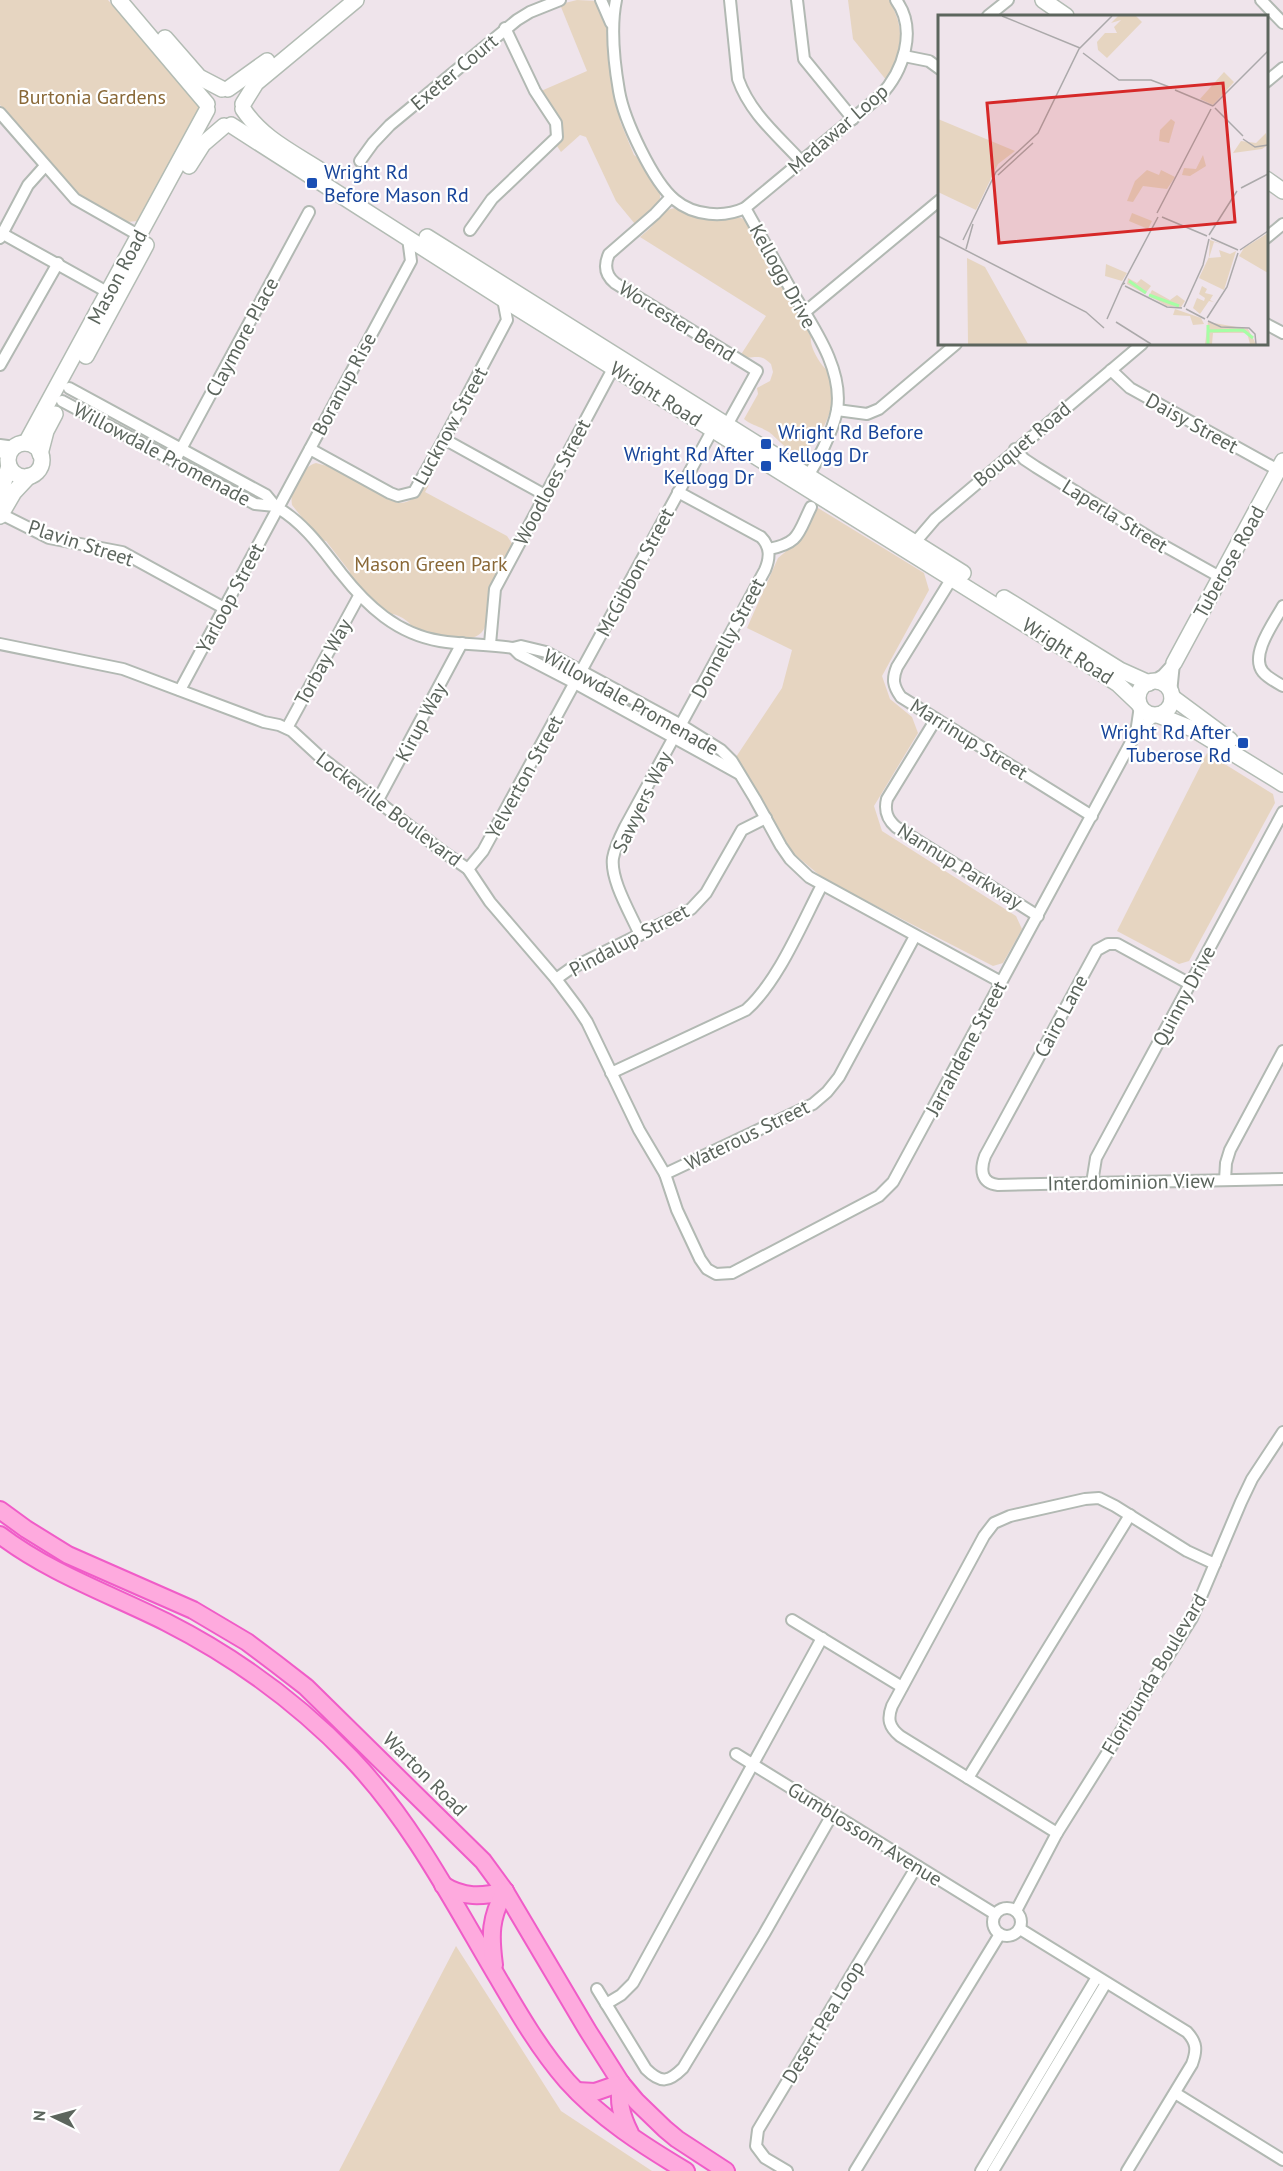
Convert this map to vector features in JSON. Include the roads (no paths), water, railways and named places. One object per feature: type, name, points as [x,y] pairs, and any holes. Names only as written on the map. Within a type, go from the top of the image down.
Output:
[{"type":"main road","points":[[118,0],[207,107],[212,120],[228,125],[240,119],[243,107],[256,83],[356,0]]},
{"type":"main road","points":[[131,0],[199,77],[238,94],[243,107]]},
{"type":"main road","points":[[207,107],[213,94],[225,89],[262,65],[340,0]]},
{"type":"main road","points":[[1043,0],[1065,15]]},
{"type":"main road","name":"Mason Road","points":[[0,494],[10,452],[108,293],[207,107]]},
{"type":"main road","name":"Wright Road","points":[[243,107],[258,129],[275,142],[616,363],[911,547],[1120,670],[1151,682]]},
{"type":"main road","name":"Mason Road","points":[[29,476],[40,468],[40,454],[46,431],[198,150],[228,125]]},
{"type":"main road","name":"Wright Road","points":[[228,125],[527,314],[616,363]]},
{"type":"main road","points":[[1268,180],[1283,190]]},
{"type":"main road","points":[[29,476],[19,476],[10,452],[35,447],[40,454]]},
{"type":"main road","name":"Tuberose Road","points":[[1174,663],[1280,465]]},
{"type":"main road","points":[[0,515],[14,492],[29,476]]},
{"type":"main road","name":"Wright Road","points":[[911,547],[952,578],[1110,678],[1140,705]]},
{"type":"main road","points":[[1283,773],[1215,730],[1172,695],[1164,684],[1151,682],[1141,689],[1140,705],[1146,713],[1195,730],[1283,784]]},
{"type":"main road","points":[[1156,715],[1167,711],[1172,695]]},
{"type":"main road","name":"Warton Road","points":[[0,1510],[68,1555],[193,1610],[247,1642],[306,1687],[483,1861],[505,1891],[621,2083],[636,2101],[664,2129],[726,2171]]},
{"type":"main road","points":[[0,1535],[50,1567],[199,1639],[241,1665],[316,1724],[369,1779],[411,1833],[542,2049],[577,2091],[632,2137],[686,2171]]},
{"type":"main road","points":[[442,1884],[464,1895],[486,1896],[505,1891]]},
{"type":"main road","points":[[495,1974],[491,1923],[505,1891]]},
{"type":"main road","points":[[577,2091],[595,2092],[621,2083],[619,2097],[621,2115],[632,2137]]},
{"type":"street","name":"Exeter Court","points":[[360,161],[390,125],[505,28],[530,12],[560,0]]},
{"type":"street","name":"Kellogg Drive","points":[[601,0],[607,9],[613,29],[620,94],[639,147],[657,178],[671,196],[684,206],[703,212],[724,214],[745,208],[805,312],[832,367],[837,410],[821,454],[805,481]]},
{"type":"street","name":"Kellogg Drive","points":[[613,29],[616,0]]},
{"type":"street","points":[[730,0],[738,79],[743,91],[755,111],[801,161]]},
{"type":"street","points":[[797,0],[804,59],[853,119]]},
{"type":"street","points":[[989,15],[1008,0]]},
{"type":"street","points":[[1261,0],[1283,23]]},
{"type":"street","name":"Medawar Loop","points":[[745,208],[853,119],[891,84],[904,56],[905,22],[901,1]]},
{"type":"street","points":[[470,230],[492,200],[557,137],[556,123],[535,91],[505,28]]},
{"type":"street","points":[[904,56],[938,64]]},
{"type":"street","points":[[1268,80],[1283,68]]},
{"type":"street","points":[[0,113],[75,199],[140,236]]},
{"type":"street","points":[[45,166],[28,185],[1,236],[57,263],[108,293]]},
{"type":"street","name":"Worcester Bend","points":[[671,196],[655,214],[609,254],[606,271],[615,283],[757,370],[720,427]]},
{"type":"street","points":[[805,312],[938,201]]},
{"type":"street","name":"Claymore Place","points":[[174,462],[309,212]]},
{"type":"street","points":[[1268,236],[1283,224]]},
{"type":"street","points":[[408,238],[411,261],[430,251]]},
{"type":"street","name":"Boranup Rise","points":[[276,507],[310,449],[411,261]]},
{"type":"street","points":[[0,365],[57,263]]},
{"type":"street","points":[[503,299],[507,320],[527,314]]},
{"type":"street","name":"Lucknow Street","points":[[310,449],[390,493],[403,496],[414,492],[507,320]]},
{"type":"street","points":[[1268,325],[1283,333]]},
{"type":"street","points":[[837,410],[867,414],[879,409],[955,345]]},
{"type":"street","name":"Bouquet Road","points":[[911,547],[930,523],[1141,345]]},
{"type":"street","name":"Woodloes Street","points":[[490,644],[495,589],[616,363]]},
{"type":"street","name":"Daisy Street","points":[[1111,370],[1131,388],[1280,465]]},
{"type":"street","name":"Willowdale Promenade","points":[[66,394],[181,449],[266,495],[276,507],[301,524],[359,596],[390,622],[440,641],[513,648],[521,646],[558,657],[681,725],[721,750],[732,761],[790,860],[809,877],[1002,982]]},
{"type":"street","name":"Willowdale Promenade","points":[[66,394],[174,462],[255,504],[276,507]]},
{"type":"street","name":"McGibbon Street","points":[[575,682],[678,492],[720,427]]},
{"type":"street","points":[[444,439],[545,495]]},
{"type":"street","name":"Laperla Street","points":[[1015,449],[1024,459],[1045,473],[1152,539],[1220,577]]},
{"type":"street","points":[[678,492],[761,537],[769,549],[792,542],[811,507]]},
{"type":"street","name":"Yarloop Street","points":[[180,690],[276,507]]},
{"type":"street","name":"Plavin Street","points":[[0,515],[49,538],[122,552],[224,608]]},
{"type":"street","name":"Donnelly Street","points":[[674,736],[765,570],[769,549]]},
{"type":"street","name":"Marrinup Street","points":[[952,578],[897,667],[893,681],[901,697],[1092,816]]},
{"type":"street","name":"Torbay Way","points":[[287,728],[359,596]]},
{"type":"street","points":[[1283,606],[1261,646],[1258,659],[1264,673],[1283,686]]},
{"type":"street","name":"Kirup Way","points":[[378,800],[462,643]]},
{"type":"street","name":"Lockeville Boulevard","points":[[0,644],[107,664],[264,722],[287,728],[468,869],[490,902],[556,979],[587,1022],[647,1146],[665,1174],[672,1198],[700,1259],[712,1272]]},
{"type":"street","name":"Willowdale Promenade","points":[[513,648],[519,654],[575,682],[739,774]]},
{"type":"street","name":"Tuberose Road","points":[[1151,682],[1163,675],[1174,663]]},
{"type":"street","name":"Tuberose Road","points":[[1172,695],[1174,663]]},
{"type":"street","name":"Yelverton Street","points":[[468,869],[483,851],[575,682]]},
{"type":"street","name":"Jarrahdene Street","points":[[712,1272],[720,1275],[732,1273],[879,1196],[889,1188],[1136,733],[1140,705]]},
{"type":"street","name":"Jarrahdene Street","points":[[1136,733],[1156,715]]},
{"type":"street","name":"Nannup Parkway","points":[[936,719],[887,799],[885,806],[888,818],[896,827],[1038,916]]},
{"type":"street","name":"Sawyers Way","points":[[640,934],[617,882],[613,858],[620,837],[674,736]]},
{"type":"street","name":"Quinny Drive","points":[[1092,1183],[1096,1158],[1283,812]]},
{"type":"street","name":"Pindalup Street","points":[[556,979],[570,969],[692,909],[706,893],[742,830],[766,818]]},
{"type":"street","points":[[611,1073],[746,1010],[768,987],[822,885]]},
{"type":"street","name":"Waterous Street","points":[[665,1174],[813,1104],[827,1092],[840,1077],[915,936]]},
{"type":"street","name":"Cairo Lane","points":[[983,1176],[981,1168],[985,1156],[1096,950],[1108,944],[1117,944],[1190,984]]},
{"type":"street","points":[[1225,1180],[1226,1163],[1230,1150],[1283,1051]]},
{"type":"street","name":"Interdominion View","points":[[983,1176],[989,1184],[998,1185],[1283,1179]]},
{"type":"street","name":"Floribunda Boulevard","points":[[1016,1911],[1057,1833],[1192,1618],[1252,1479],[1283,1432]]},
{"type":"street","points":[[1057,1833],[893,1730],[890,1724],[889,1715],[902,1687],[984,1536],[994,1523],[1010,1516],[1099,1498],[1187,1551],[1215,1564]]},
{"type":"street","points":[[968,1778],[1130,1515]]},
{"type":"street","points":[[792,1620],[902,1687]]},
{"type":"street","points":[[606,2004],[628,1990],[633,1983],[822,1638]]},
{"type":"street","name":"Gumblossom Avenue","points":[[735,1754],[995,1914]]},
{"type":"street","points":[[597,1989],[646,2069],[654,2077],[665,2080],[675,2076],[683,2068],[764,1934],[833,1813]]},
{"type":"street","name":"Desert Pea Loop","points":[[787,2171],[765,2158],[756,2146],[758,2130],[917,1866]]},
{"type":"street","points":[[1007,1908],[1016,1911],[1021,1919],[1020,1929],[1009,1936],[1000,1934],[994,1928],[995,1914],[1007,1908]]},
{"type":"street","points":[[1020,1929],[1187,2032],[1196,2042],[1196,2054],[1192,2064],[1127,2171]]},
{"type":"street","points":[[855,2171],[1000,1934]]},
{"type":"street","points":[[981,2171],[1102,1980]]},
{"type":"street","points":[[993,2171],[1102,1980]]},
{"type":"street","points":[[1175,2093],[1283,2160]]},
{"type":"place","name":"Wright Rd Before Mason Rd","points":[[312,183]]},
{"type":"place","name":"Wright Rd Before Kellogg Dr","points":[[766,444]]},
{"type":"place","name":"Wright Rd After Kellogg Dr","points":[[766,466]]},
{"type":"place","name":"Wright Rd After Tuberose Rd","points":[[1243,743]]},
{"type":"park label","name":"Burtonia Gardens","points":[[92,97]]},
{"type":"park label","name":"Mason Green Park","points":[[431,564]]}]
